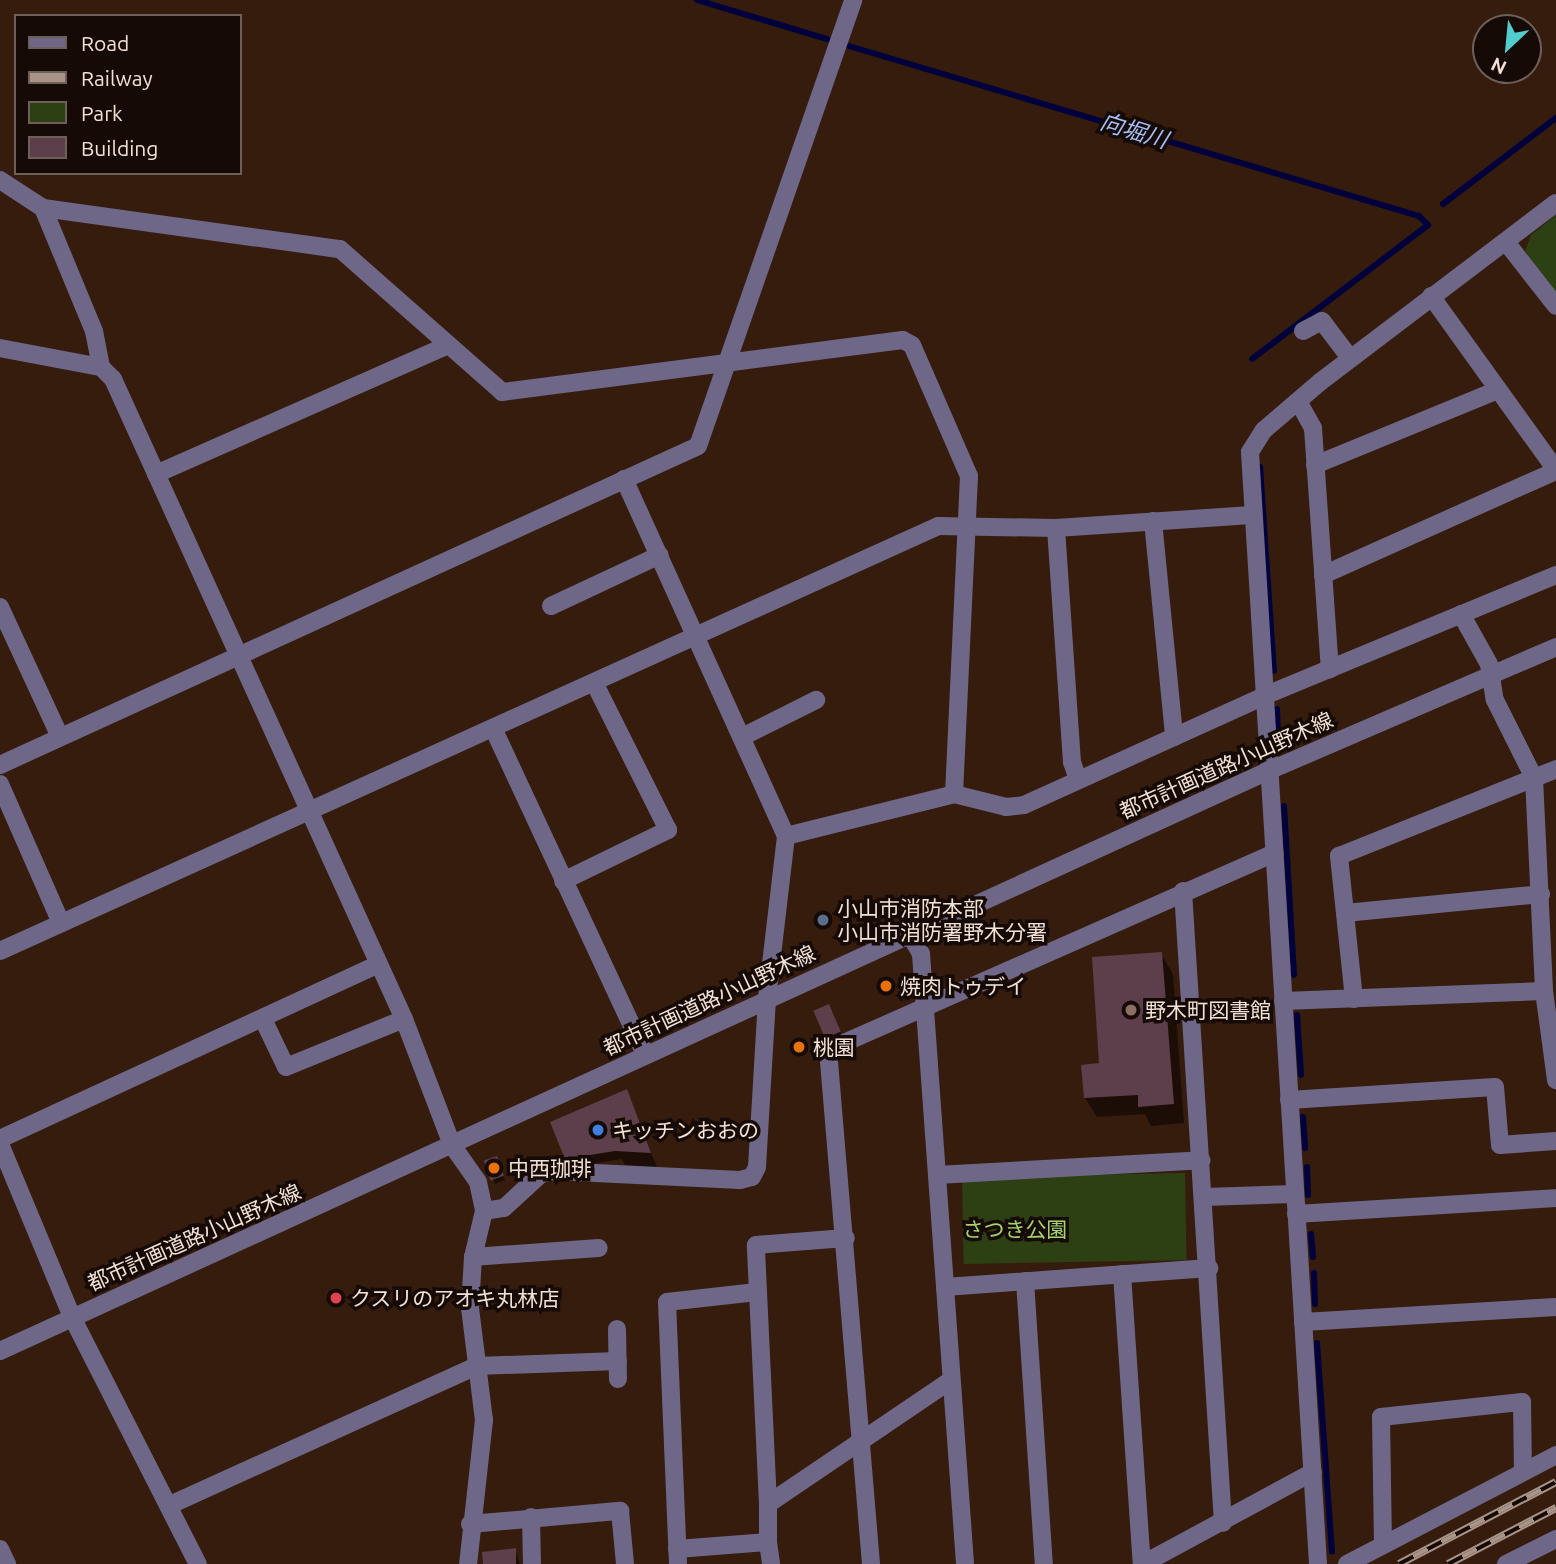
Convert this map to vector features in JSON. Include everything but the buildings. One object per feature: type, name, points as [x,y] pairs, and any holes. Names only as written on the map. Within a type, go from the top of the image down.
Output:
[{"type":"street","points":[[0,765],[698,446],[853,0]]},
{"type":"street","points":[[0,180],[43,208],[340,249],[502,392],[904,340],[912,345],[969,476],[954,794]]},
{"type":"street","points":[[1318,1564],[1275,853],[1266,772],[1250,452],[1264,430],[1350,358],[1556,203]]},
{"type":"street","points":[[43,208],[94,331],[101,367],[113,379],[404,1019],[452,1145],[478,1182],[484,1210],[473,1257],[470,1308],[484,1420],[470,1524],[468,1564]]},
{"type":"street","points":[[1506,242],[1556,306]]},
{"type":"street","points":[[1323,575],[1556,470],[1431,296]]},
{"type":"street","points":[[1303,331],[1322,321],[1350,358]]},
{"type":"street","points":[[156,474],[448,345]]},
{"type":"street","points":[[0,348],[101,367]]},
{"type":"street","points":[[1315,465],[1498,390]]},
{"type":"street","points":[[1298,401],[1312,428],[1330,669]]},
{"type":"street","points":[[484,1210],[504,1208],[541,1174],[554,1171],[752,1177],[757,1167],[768,998],[786,836],[624,480]]},
{"type":"street","points":[[0,951],[594,682],[695,633],[938,526],[1056,528],[1252,515]]},
{"type":"street","points":[[1153,521],[1174,737]]},
{"type":"street","points":[[1056,528],[1072,762],[1078,779]]},
{"type":"street","points":[[551,606],[660,555]]},
{"type":"street","points":[[786,836],[954,794],[1006,807],[1024,805],[1264,696],[1556,575]]},
{"type":"street","points":[[0,607],[60,737]]},
{"type":"street","points":[[1461,614],[1489,664],[1495,700],[1534,778],[1544,991],[1556,1080]]},
{"type":"street","name":"都市計画道路小山野木線","points":[[0,1351],[909,933],[1266,772],[1556,647]]},
{"type":"street","points":[[563,881],[668,830],[594,682]]},
{"type":"street","points":[[742,737],[816,700]]},
{"type":"street","points":[[493,728],[645,1054]]},
{"type":"street","points":[[1354,999],[1339,856],[1556,769]]},
{"type":"street","points":[[0,784],[61,923]]},
{"type":"street","points":[[870,1564],[858,1443],[846,1238],[828,1050],[1183,891],[1275,853]]},
{"type":"street","points":[[1183,891],[1205,1198],[1223,1522]]},
{"type":"street","points":[[1345,913],[1541,894]]},
{"type":"street","points":[[909,933],[921,954],[965,1564]]},
{"type":"street","points":[[0,1139],[379,964]]},
{"type":"street","points":[[1283,1001],[1544,991]]},
{"type":"street","points":[[263,1019],[286,1068],[404,1019]]},
{"type":"street","points":[[1289,1100],[1495,1087],[1500,1145],[1556,1141]]},
{"type":"street","points":[[0,1144],[72,1317],[170,1504],[198,1564]]},
{"type":"street","points":[[937,1175],[1202,1160]]},
{"type":"street","points":[[1205,1198],[1295,1194]]},
{"type":"street","points":[[1296,1214],[1556,1198]]},
{"type":"street","points":[[771,1564],[756,1292],[756,1245],[846,1238]]},
{"type":"street","points":[[473,1257],[599,1248]]},
{"type":"street","points":[[945,1287],[1209,1268]]},
{"type":"street","points":[[1122,1274],[1143,1564],[1313,1472]]},
{"type":"street","points":[[1026,1281],[1044,1564]]},
{"type":"street","points":[[756,1292],[667,1302],[678,1556],[768,1542]]},
{"type":"street","points":[[1303,1322],[1556,1307]]},
{"type":"street","points":[[170,1504],[477,1366],[618,1370],[617,1329]]},
{"type":"street","points":[[768,1504],[950,1381]]},
{"type":"street","points":[[1384,1545],[1381,1416],[1522,1402],[1523,1472]]},
{"type":"street","points":[[1347,1564],[1556,1455]]},
{"type":"street","points":[[470,1524],[620,1511],[625,1564]]},
{"type":"street","points":[[531,1517],[533,1564]]},
{"type":"street","points":[[1506,1564],[1556,1539]]},
{"type":"street","points":[[0,1549],[7,1564]]},
{"type":"green space","points":[[1556,215],[1556,293],[1525,251],[1531,235]]},
{"type":"green space","name":"さつき公園","points":[[1185,1173],[1187,1260],[964,1264],[962,1177]]},
{"type":"waterway","name":"向堀川","points":[[697,0],[827,39]]},
{"type":"waterway","name":"向堀川","points":[[849,46],[1419,216],[1428,225],[1252,359]]},
{"type":"waterway","name":"向堀川","points":[[1443,204],[1556,118]]},
{"type":"waterway","points":[[1260,467],[1274,671]]},
{"type":"waterway","points":[[1277,709],[1278,732]]},
{"type":"waterway","points":[[1284,806],[1294,975]]},
{"type":"waterway","points":[[1297,1015],[1301,1075]]},
{"type":"waterway","points":[[1303,1117],[1305,1148]]},
{"type":"waterway","points":[[1307,1167],[1308,1195]]},
{"type":"waterway","points":[[1311,1234],[1313,1257]]},
{"type":"waterway","points":[[1314,1273],[1315,1304]]},
{"type":"waterway","points":[[1317,1343],[1332,1551]]},
{"type":"railway","points":[[1399,1564],[1556,1482]]},
{"type":"railway","points":[[1448,1564],[1556,1508]]},
{"type":"place","name":"小山市消防本部 小山市消防署野木分署","points":[[823,920]]},
{"type":"place","name":"焼肉トゥデイ","points":[[886,986]]},
{"type":"place","name":"野木町図書館","points":[[1131,1010]]},
{"type":"place","name":"桃園","points":[[799,1047]]},
{"type":"place","name":"キッチンおおの","points":[[598,1130]]},
{"type":"place","name":"中西珈琲","points":[[494,1168]]},
{"type":"place","name":"クスリのアオキ丸林店","points":[[336,1298]]}]
